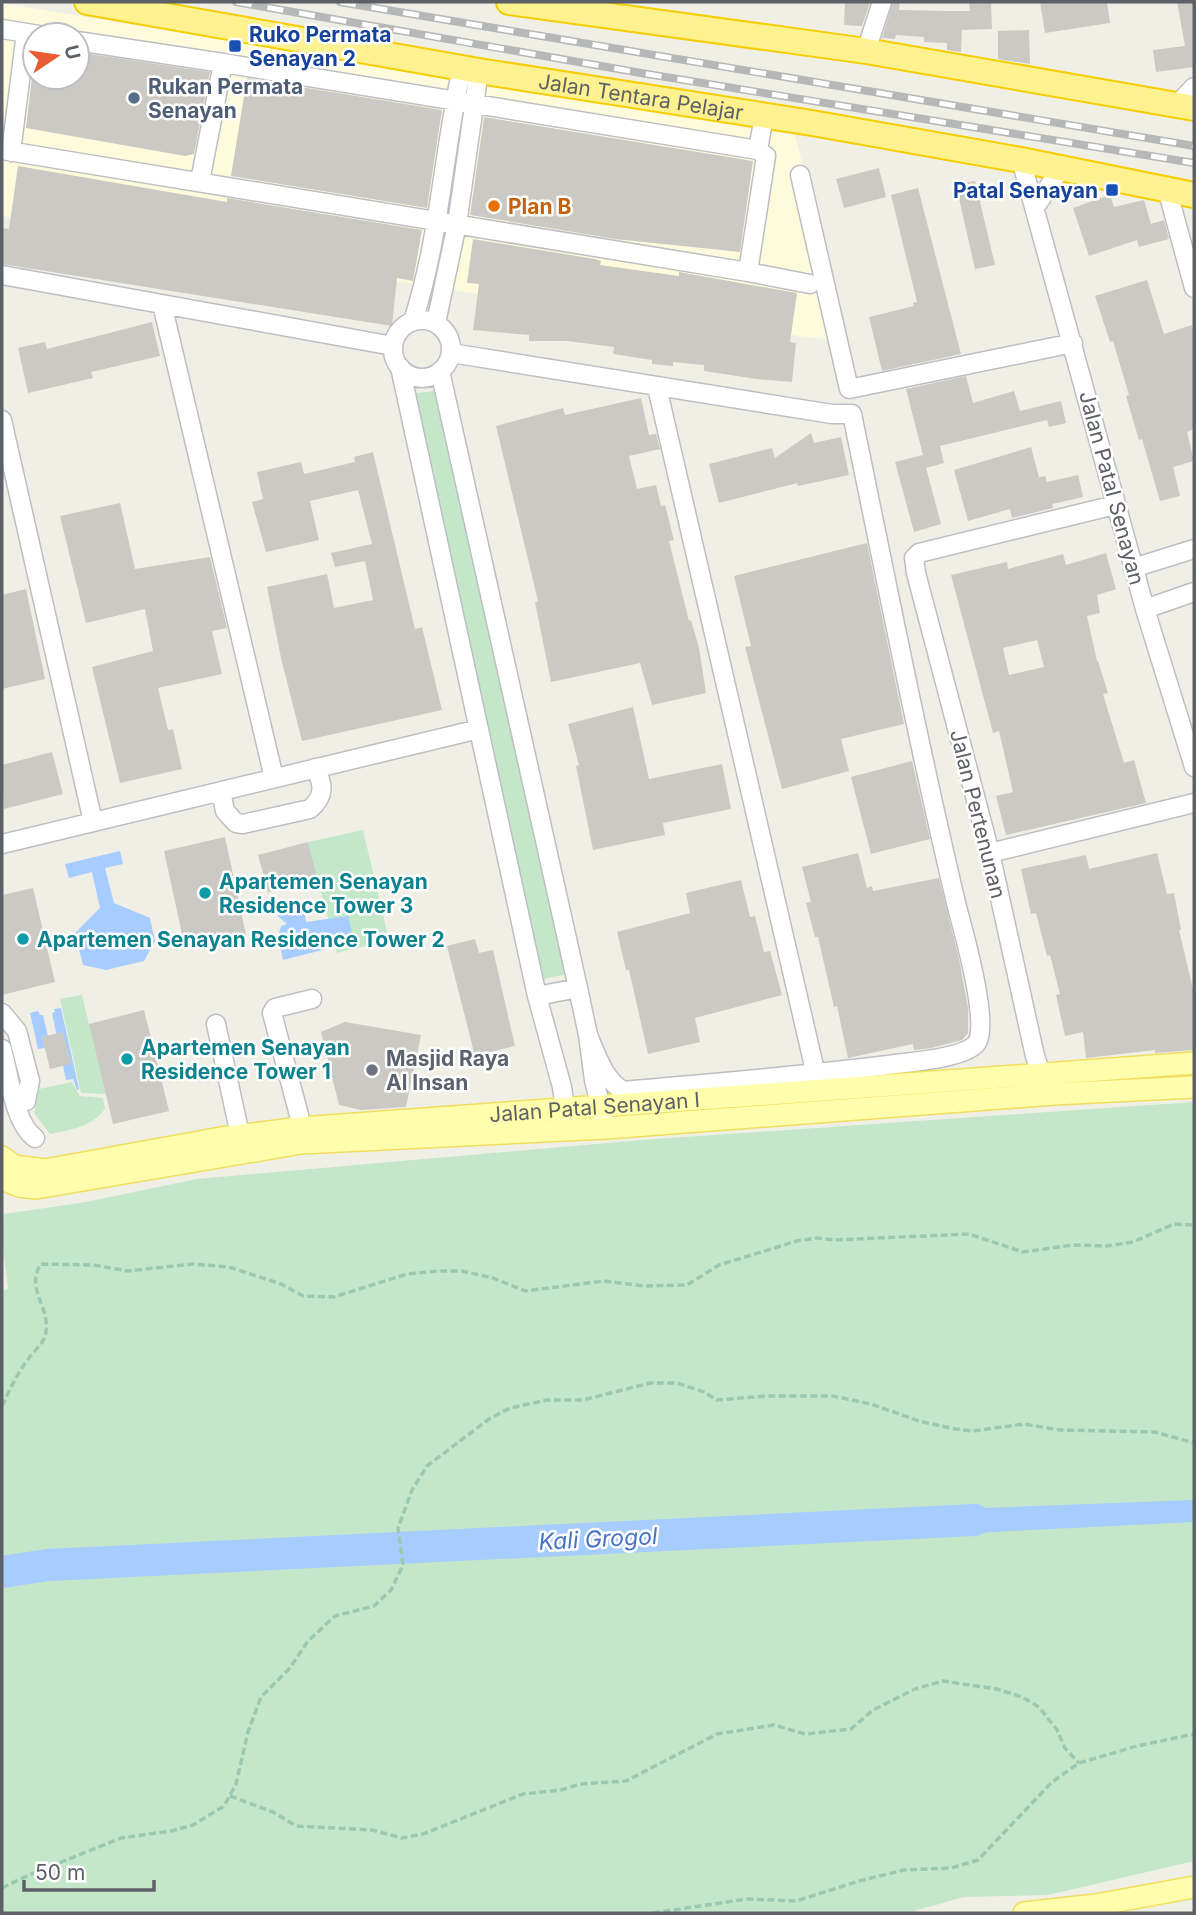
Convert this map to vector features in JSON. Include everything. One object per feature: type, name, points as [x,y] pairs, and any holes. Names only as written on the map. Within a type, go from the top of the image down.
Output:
[{"type":"highway","name":"Jalan Tentara Pelajar","points":[[87,2],[470,70],[1021,160],[1194,195]]},
{"type":"highway","points":[[525,3],[1189,100]]},
{"type":"main road","name":"Jalan Patal Senayan I","points":[[567,1120],[601,1107],[1194,1063]]},
{"type":"main road","name":"Jalan Patal Senayan I","points":[[2,1157],[14,1166],[46,1170],[240,1135],[301,1135],[567,1120],[606,1128],[1054,1094],[1194,1087]]},
{"type":"main road","name":"Jalan Patal Senayan I","points":[[2,1179],[19,1186],[36,1188],[301,1135]]},
{"type":"main road","points":[[1024,1913],[1096,1905],[1184,1889]]},
{"type":"main road","points":[[1133,1913],[1184,1889]]},
{"type":"main road","points":[[1072,1913],[1096,1905]]},
{"type":"street","points":[[866,51],[882,2]]},
{"type":"street","points":[[2,29],[21,32]]},
{"type":"street","points":[[91,43],[758,150],[766,156],[748,272]]},
{"type":"street","points":[[200,181],[223,63]]},
{"type":"street","points":[[413,321],[438,221],[455,101],[470,70]]},
{"type":"street","points":[[436,323],[457,224],[474,104],[470,70]]},
{"type":"street","points":[[21,84],[6,151],[810,284]]},
{"type":"street","points":[[758,150],[764,116]]},
{"type":"street","name":"Jalan Patal Senayan","points":[[1021,160],[1036,206],[1115,505],[1145,609],[1190,741],[1194,767]]},
{"type":"street","points":[[1036,206],[1061,168]]},
{"type":"street","points":[[800,176],[849,389],[1073,343]]},
{"type":"street","points":[[1167,190],[1193,278]]},
{"type":"street","points":[[2,275],[393,346]]},
{"type":"street","points":[[162,304],[274,778]]},
{"type":"street","points":[[413,321],[436,323],[445,330],[450,341],[451,353],[447,363],[430,377],[419,378],[408,374],[394,357],[396,335],[403,326],[413,321]]},
{"type":"street","points":[[451,353],[832,414],[852,414],[930,797],[975,979],[981,1030],[978,1043],[962,1052],[905,1063],[816,1074],[624,1091],[614,1085],[588,1035]]},
{"type":"street","points":[[400,367],[537,996],[567,1120]]},
{"type":"street","points":[[440,371],[578,988],[594,1080],[606,1128]]},
{"type":"street","points":[[657,387],[816,1074]]},
{"type":"street","points":[[2,420],[93,822]]},
{"type":"street","name":"Jalan Pertenunan","points":[[1041,1073],[989,853],[916,573],[915,555],[1115,505]]},
{"type":"street","points":[[1133,568],[1194,549]]},
{"type":"street","points":[[1145,609],[1194,592]]},
{"type":"street","points":[[2,844],[479,729]]},
{"type":"street","points":[[221,791],[225,811],[236,823],[243,824],[310,809],[318,802],[323,792],[321,779],[315,768]]},
{"type":"street","points":[[989,853],[1194,803]]},
{"type":"street","points":[[537,996],[578,988]]},
{"type":"street","points":[[301,1135],[299,1115],[272,1013],[275,1008],[312,999]]},
{"type":"street","points":[[2,1013],[17,1031],[30,1081],[26,1101],[15,1102]]},
{"type":"street","points":[[216,1024],[240,1135]]},
{"type":"street","points":[[2,1049],[15,1102],[24,1126],[35,1138]]},
{"type":"path","points":[[2,1406],[28,1359],[45,1338],[46,1317],[33,1282],[41,1264],[93,1265],[128,1271],[193,1264],[229,1267],[281,1284],[303,1296],[334,1297],[407,1274],[463,1271],[493,1278],[526,1291],[604,1281],[643,1286],[687,1285],[719,1265],[797,1241],[817,1238],[834,1240],[969,1234],[1023,1252],[1073,1245],[1107,1246],[1133,1242],[1174,1224],[1194,1225]]},
{"type":"path","points":[[2,1888],[121,1838],[193,1825],[224,1806],[236,1784],[248,1732],[261,1697],[290,1668],[307,1640],[335,1616],[374,1606],[391,1590],[403,1565],[398,1528],[412,1490],[427,1466],[489,1419],[510,1408],[547,1400],[583,1400],[650,1383],[677,1383],[704,1392],[717,1400],[766,1396],[834,1396],[871,1404],[919,1421],[973,1432],[1024,1424],[1060,1430],[1155,1432],[1194,1443]]},
{"type":"path","points":[[230,1796],[273,1812],[296,1826],[372,1830],[402,1838],[423,1834],[523,1794],[561,1790],[580,1784],[626,1781],[718,1734],[774,1725],[805,1734],[851,1729],[873,1710],[915,1689],[943,1681],[997,1689],[1022,1697],[1039,1707],[1057,1730],[1065,1748],[1079,1763]]},
{"type":"path","points":[[653,1913],[747,1899],[796,1901],[904,1870],[951,1868],[978,1860],[1052,1782],[1079,1763],[1137,1746],[1194,1734]]},
{"type":"shaded area","name":"Rukan Permata Senayan","points":[[2,3],[795,135],[845,342],[457,291],[2,216]]},
{"type":"green space","points":[[434,391],[567,974],[540,980],[410,394]]},
{"type":"green space","points":[[363,830],[389,940],[337,953],[308,842]]},
{"type":"green space","points":[[82,995],[106,1094],[81,1093],[60,999]]},
{"type":"green space","points":[[72,1082],[80,1096],[103,1098],[105,1109],[87,1124],[50,1134],[34,1113],[39,1089]]},
{"type":"green space","points":[[1194,1102],[1194,1861],[1048,1895],[964,1897],[907,1913],[2,1913],[2,1291],[8,1289],[2,1238],[4,1214],[86,1202],[197,1179],[642,1140]]},
{"type":"water","points":[[120,851],[123,864],[105,868],[114,903],[150,918],[155,941],[144,961],[106,970],[83,965],[75,933],[100,908],[92,872],[69,878],[65,864]]},
{"type":"water","points":[[303,902],[306,922],[348,916],[354,942],[283,960],[278,936],[281,926],[287,924],[277,915],[285,904]]},
{"type":"water","points":[[61,1008],[79,1089],[77,1090],[73,1079],[66,1080],[52,1013],[55,1012],[54,1009]]},
{"type":"water","points":[[38,1011],[43,1015],[48,1036],[42,1037],[45,1048],[38,1049],[30,1013]]},
{"type":"water","points":[[1194,1500],[1194,1522],[933,1535],[932,1510]]},
{"type":"building","points":[[845,2],[870,2],[862,26],[844,25]]},
{"type":"building","points":[[893,2],[900,2],[899,10],[970,11],[969,2],[991,2],[992,29],[962,30],[961,52],[947,50],[947,43],[924,42],[924,37],[896,35],[895,39],[882,38]]},
{"type":"building","points":[[1040,2],[1107,2],[1110,23],[1045,33]]},
{"type":"building","points":[[1177,2],[1194,2],[1194,67],[1156,72],[1153,50],[1185,46]]},
{"type":"building","points":[[1029,30],[1030,64],[998,59],[998,31]]},
{"type":"building","points":[[91,54],[210,72],[194,154],[185,156],[26,128],[30,91],[91,91]]},
{"type":"building","points":[[247,78],[442,110],[427,208],[231,176]]},
{"type":"building","points":[[484,117],[753,161],[740,252],[615,239],[470,215]]},
{"type":"building","points":[[18,166],[227,202],[227,198],[422,230],[413,281],[397,278],[392,326],[2,264],[2,228],[9,229]]},
{"type":"building","points":[[879,168],[886,197],[844,208],[836,179]]},
{"type":"building","points":[[975,181],[995,265],[975,269],[956,185]]},
{"type":"building","points":[[918,188],[961,354],[882,371],[869,317],[914,306],[913,303],[917,302],[891,195]]},
{"type":"building","points":[[1110,195],[1114,207],[1144,200],[1151,224],[1164,220],[1169,239],[1139,247],[1137,240],[1089,256],[1073,208]]},
{"type":"building","points":[[473,239],[595,259],[601,261],[600,265],[679,276],[679,272],[797,293],[790,342],[796,343],[792,382],[704,371],[704,365],[673,362],[673,366],[652,364],[652,360],[613,354],[614,347],[567,341],[529,341],[529,335],[473,330],[479,284],[467,283]]},
{"type":"building","points":[[1147,280],[1164,334],[1192,325],[1194,332],[1194,429],[1187,432],[1194,461],[1173,467],[1180,496],[1160,501],[1126,396],[1129,395],[1113,341],[1110,342],[1095,296]]},
{"type":"building","points":[[152,322],[160,356],[91,372],[93,378],[28,393],[18,348],[45,342],[47,349]]},
{"type":"building","points":[[966,376],[973,403],[1014,391],[1020,411],[1061,401],[1066,423],[1049,427],[1047,420],[940,446],[944,463],[926,468],[941,524],[914,532],[895,462],[923,455],[906,389]]},
{"type":"building","points":[[641,398],[649,435],[656,434],[660,449],[629,456],[637,489],[656,485],[661,506],[665,505],[674,540],[669,541],[689,621],[691,620],[699,648],[706,693],[652,705],[640,663],[551,682],[535,602],[538,601],[496,426],[563,408],[565,415]]},
{"type":"building","points":[[811,433],[814,443],[841,437],[849,475],[798,486],[797,483],[719,503],[709,464],[772,448],[775,458]]},
{"type":"building","points":[[1031,447],[1039,477],[1045,476],[1047,482],[1078,475],[1083,497],[1012,518],[1010,509],[968,521],[954,470]]},
{"type":"building","points":[[373,452],[415,629],[422,627],[442,710],[302,741],[267,587],[327,574],[334,608],[373,600],[365,561],[335,567],[331,553],[372,544],[358,490],[310,501],[319,540],[266,552],[252,502],[263,499],[257,472],[301,462],[304,474],[355,462],[354,457]]},
{"type":"building","points":[[120,503],[135,569],[210,557],[227,628],[212,631],[222,674],[158,688],[168,730],[173,729],[182,769],[120,783],[92,667],[153,651],[145,609],[86,623],[60,516]]},
{"type":"building","points":[[867,543],[904,724],[841,739],[849,771],[782,789],[745,647],[751,646],[734,576]]},
{"type":"building","points":[[1106,553],[1116,589],[1097,595],[1100,613],[1087,616],[1097,661],[1108,693],[1103,694],[1124,763],[1134,760],[1146,803],[1006,835],[996,796],[1013,792],[999,731],[993,733],[951,575],[1007,562],[1008,569],[1063,554],[1066,565]],"holes":[[[1037,640],[1044,667],[1009,675],[1003,648]]]},
{"type":"building","points":[[26,589],[45,679],[2,689],[2,595]]},
{"type":"building","points":[[633,707],[649,779],[722,764],[731,809],[663,823],[665,835],[593,850],[576,766],[579,765],[568,724]]},
{"type":"building","points":[[52,752],[63,794],[4,809],[2,765]]},
{"type":"building","points":[[912,761],[930,839],[871,854],[851,777]]},
{"type":"building","name":"Apartemen Senayan Residence Tower 3","points":[[225,837],[246,935],[185,948],[164,851]]},
{"type":"building","points":[[308,842],[318,880],[268,892],[258,855]]},
{"type":"building","points":[[858,853],[867,888],[872,886],[873,891],[939,878],[968,1008],[968,1033],[962,1040],[914,1050],[913,1044],[848,1058],[837,1006],[834,1007],[818,937],[815,937],[806,903],[811,902],[802,867]]},
{"type":"building","points":[[1157,853],[1167,894],[1174,893],[1179,930],[1194,993],[1194,1050],[1155,1053],[1155,1050],[1086,1058],[1083,1032],[1065,1036],[1056,995],[1060,994],[1050,955],[1047,956],[1036,913],[1031,914],[1021,869],[1086,855],[1089,869]]},
{"type":"building","points":[[741,880],[750,917],[755,916],[764,952],[770,951],[782,995],[695,1018],[700,1042],[648,1054],[629,970],[626,970],[617,932],[690,913],[686,893]]},
{"type":"building","name":"Apartemen Senayan Residence Tower 2","points":[[33,888],[55,982],[2,995],[2,895]]},
{"type":"building","points":[[475,939],[479,953],[493,950],[515,1046],[475,1056],[447,946]]},
{"type":"building","name":"Apartemen Senayan Residence Tower 1","points":[[144,1010],[169,1111],[113,1124],[89,1024]]},
{"type":"building","name":"Masjid Raya Al Insan","points":[[345,1022],[421,1035],[406,1107],[361,1110],[339,1105],[321,1032]]},
{"type":"building","points":[[63,1032],[71,1064],[50,1069],[42,1037]]},
{"type":"waterway","name":"Kali Grogol","points":[[2,1572],[48,1565],[975,1520]]},
{"type":"railway","points":[[236,2],[641,73],[1194,163]]},
{"type":"railway","points":[[340,2],[1194,146]]},
{"type":"place","name":"Ruko Permata Senayan 2","points":[[235,46]]},
{"type":"place","name":"Rukan Permata Senayan","points":[[134,98]]},
{"type":"place","name":"Patal Senayan","points":[[1112,190]]},
{"type":"place","name":"Plan B","points":[[494,206]]},
{"type":"place","name":"Apartemen Senayan Residence Tower 3","points":[[205,893]]},
{"type":"place","name":"Apartemen Senayan Residence Tower 2","points":[[23,939]]},
{"type":"place","name":"Apartemen Senayan Residence Tower 1","points":[[127,1059]]},
{"type":"place","name":"Masjid Raya Al Insan","points":[[372,1070]]}]
